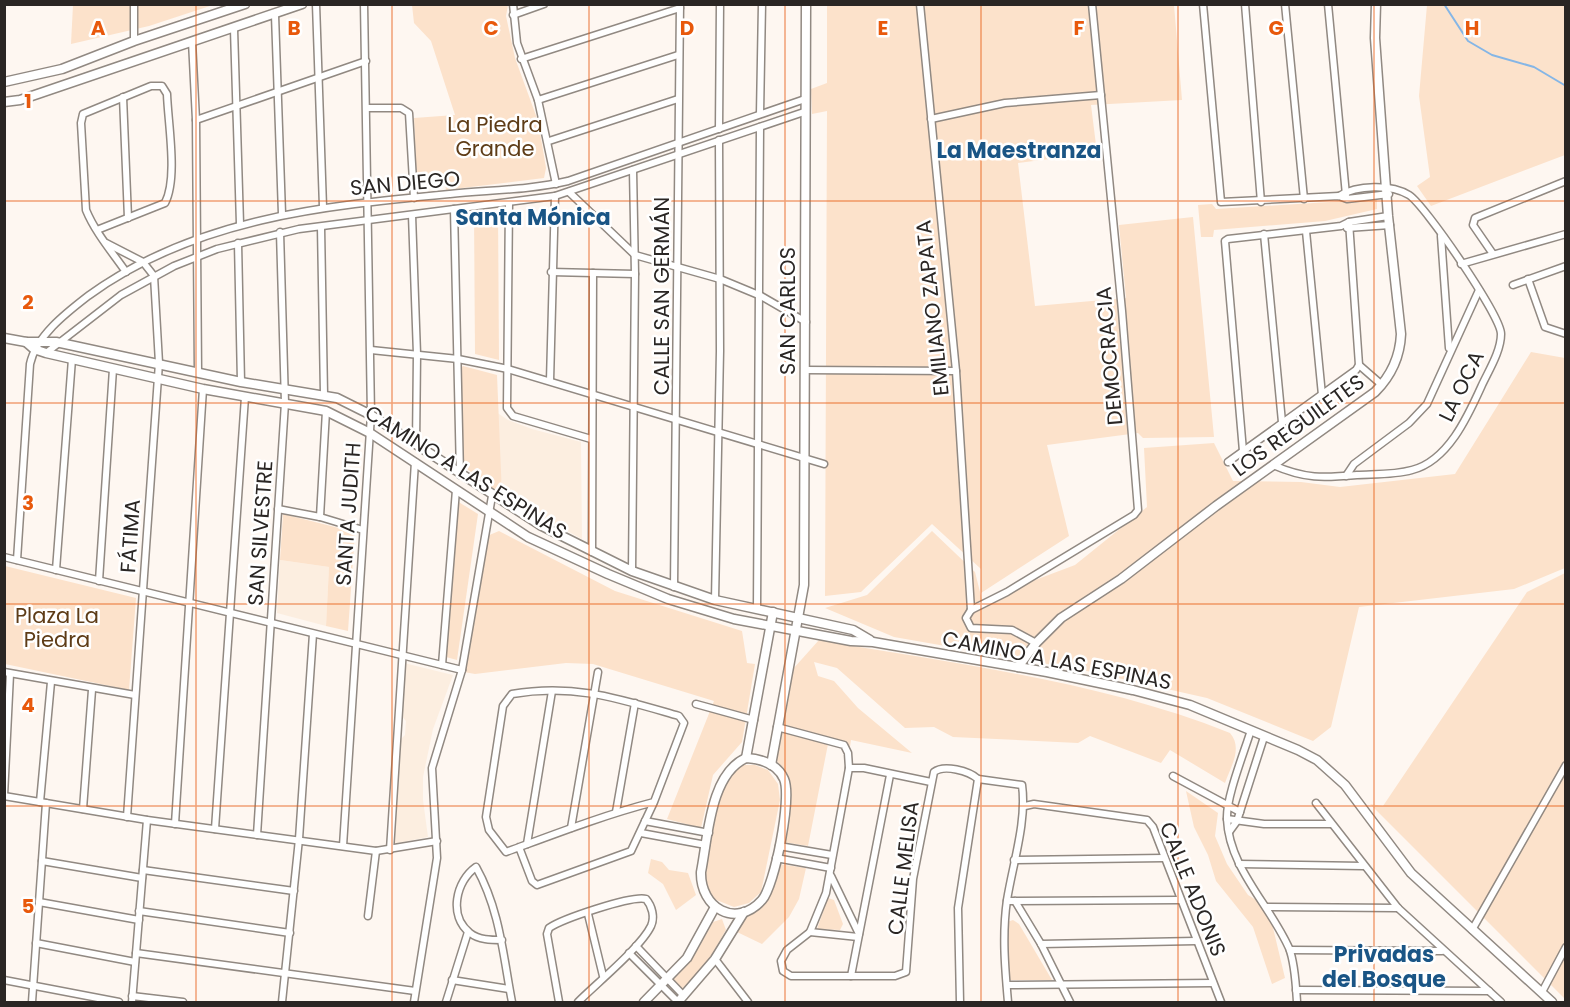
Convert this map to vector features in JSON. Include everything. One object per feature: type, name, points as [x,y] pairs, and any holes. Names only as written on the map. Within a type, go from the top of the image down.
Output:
[{"type":"street","points":[[134,4],[134,41]]},
{"type":"street","points":[[4,82],[62,69],[134,41],[245,4]]},
{"type":"street","points":[[4,102],[20,100],[302,4]]},
{"type":"street","points":[[316,4],[323,207]]},
{"type":"street","name":"SANTA JUDITH","points":[[343,846],[371,415],[364,4]]},
{"type":"street","points":[[513,4],[521,59],[538,100],[549,141],[556,184]]},
{"type":"street","points":[[513,15],[544,4]]},
{"type":"street","points":[[719,129],[720,4]]},
{"type":"street","points":[[760,114],[762,4]]},
{"type":"street","name":"SAN CARLOS","points":[[771,765],[804,585],[806,4]]},
{"type":"street","name":"EMILIANO ZAPATA","points":[[920,4],[956,371],[971,610]]},
{"type":"street","name":"DEMOCRACIA","points":[[971,610],[1036,574],[1138,510],[1092,4]]},
{"type":"street","points":[[1203,4],[1201,14],[1221,202],[1261,202],[1387,191]]},
{"type":"street","points":[[1245,4],[1261,202]]},
{"type":"street","points":[[1285,4],[1304,199]]},
{"type":"street","points":[[1328,4],[1346,195]]},
{"type":"street","name":"LOS REGUILETES","points":[[1018,667],[1036,643],[1061,618],[1121,579],[1382,385],[1396,362],[1401,334],[1389,221],[1376,48],[1376,4]]},
{"type":"street","points":[[521,59],[680,6]]},
{"type":"street","name":"CALLE SAN GERMÁN","points":[[674,587],[680,6]]},
{"type":"street","points":[[274,15],[282,214]]},
{"type":"street","points":[[234,29],[240,224]]},
{"type":"street","points":[[192,41],[196,120],[198,374]]},
{"type":"street","points":[[538,100],[678,55]]},
{"type":"street","points":[[196,120],[366,62]]},
{"type":"street","points":[[97,230],[165,203],[168,197],[171,179],[167,94],[162,86],[151,86],[83,114],[81,123],[85,201],[90,219],[97,230],[126,272]]},
{"type":"street","points":[[931,119],[994,105],[1101,95]]},
{"type":"street","points":[[123,97],[128,218]]},
{"type":"street","points":[[549,141],[678,99]]},
{"type":"street","name":"SAN DIEGO","points":[[34,349],[40,340],[80,302],[126,272],[198,238],[240,224],[323,207],[532,189],[556,184],[805,99]]},
{"type":"street","points":[[367,108],[395,107],[409,113],[414,198]]},
{"type":"street","name":"SAN DIEGO","points":[[46,353],[56,342],[121,295],[154,276],[198,256],[238,243],[280,232],[555,196],[804,112]]},
{"type":"street","points":[[757,609],[761,296],[760,127]]},
{"type":"street","points":[[715,600],[720,279],[719,140]]},
{"type":"street","points":[[632,571],[635,274],[633,170]]},
{"type":"street","points":[[1493,254],[1473,225],[1475,218],[1566,181]]},
{"type":"street","name":"LA OCA","points":[[1274,465],[1302,476],[1346,476],[1413,470],[1431,460],[1458,433],[1491,366],[1501,335],[1499,325],[1479,290],[1421,206],[1406,193],[1398,190],[1387,191]]},
{"type":"street","points":[[570,192],[635,255],[720,279],[761,296],[806,322]]},
{"type":"street","points":[[550,381],[551,272],[555,196]]},
{"type":"street","points":[[509,203],[507,408],[509,413],[591,439]]},
{"type":"street","points":[[454,209],[459,475]]},
{"type":"street","points":[[412,215],[417,354],[416,446]]},
{"type":"street","points":[[1243,451],[1224,246],[1228,238],[1306,231],[1341,226],[1349,222],[1389,221]]},
{"type":"street","points":[[1341,226],[1350,229],[1389,221]]},
{"type":"street","points":[[1228,462],[1356,370],[1359,365],[1349,222]]},
{"type":"street","points":[[321,227],[324,394]]},
{"type":"street","points":[[1306,231],[1322,394]]},
{"type":"street","name":"SAN SILVESTRE","points":[[257,835],[285,403],[280,232]]},
{"type":"street","points":[[1264,234],[1282,422]]},
{"type":"street","points":[[1461,264],[1566,234]]},
{"type":"street","points":[[1442,235],[1449,349]]},
{"type":"street","points":[[106,243],[143,262],[154,276]]},
{"type":"street","points":[[238,243],[241,382]]},
{"type":"street","points":[[1513,285],[1566,266]]},
{"type":"street","points":[[551,272],[635,274]]},
{"type":"street","points":[[592,552],[593,273]]},
{"type":"street","name":"FÁTIMA","points":[[128,817],[159,363],[154,276]]},
{"type":"street","points":[[1528,279],[1545,327],[1566,334]]},
{"type":"street","points":[[1346,476],[1360,459],[1418,414],[1435,388],[1449,349],[1479,290]]},
{"type":"street","points":[[4,338],[26,342],[40,340]]},
{"type":"street","name":"CAMINO A LAS ESPINAS","points":[[40,340],[159,363],[198,374],[324,394],[349,403],[371,415],[492,496],[562,538],[632,571],[715,600],[853,630],[873,642]]},
{"type":"street","points":[[17,560],[30,364],[34,349],[26,342]]},
{"type":"street","name":"CAMINO A LAS ESPINAS","points":[[34,349],[158,380],[326,411],[370,433],[489,512],[552,550],[668,599],[734,619],[1093,681],[1191,705],[1298,750],[1345,785],[1411,873],[1471,931],[1552,1002]]},
{"type":"street","points":[[371,350],[458,359],[508,369],[824,464]]},
{"type":"street","points":[[56,570],[72,359]]},
{"type":"street","points":[[1359,365],[1382,385]]},
{"type":"street","points":[[99,581],[113,369]]},
{"type":"street","points":[[805,370],[956,371]]},
{"type":"street","points":[[175,824],[203,389]]},
{"type":"street","points":[[215,829],[245,397]]},
{"type":"street","points":[[320,517],[326,411]]},
{"type":"street","points":[[390,850],[415,462]]},
{"type":"street","points":[[442,665],[456,490]]},
{"type":"street","points":[[414,1002],[436,870],[437,841],[432,768],[462,670],[492,496]]},
{"type":"street","points":[[278,509],[320,517],[363,531]]},
{"type":"street","points":[[4,557],[462,670]]},
{"type":"street","points":[[971,610],[966,622],[971,628],[1012,630],[1036,643]]},
{"type":"street","points":[[746,758],[773,612]]},
{"type":"street","points":[[282,1002],[299,839],[313,634]]},
{"type":"street","points":[[571,828],[598,672]]},
{"type":"street","points":[[135,695],[92,690],[8,673],[4,796],[147,820],[376,851],[437,841]]},
{"type":"street","points":[[32,1002],[51,682]]},
{"type":"street","points":[[83,809],[92,690]]},
{"type":"street","points":[[527,844],[552,691]]},
{"type":"street","points":[[519,847],[532,881],[537,885],[627,854],[634,848],[641,833],[654,802],[684,723],[679,716],[594,692],[552,691],[512,694],[503,706],[486,821],[506,852],[519,847],[527,844],[615,812],[654,802]]},
{"type":"street","points":[[615,812],[635,703]]},
{"type":"street","points":[[696,704],[754,720]]},
{"type":"street","points":[[777,727],[844,745],[848,753],[849,768]]},
{"type":"street","points":[[1251,730],[1228,808],[1229,832],[1239,864],[1267,907],[1290,950],[1297,1002]]},
{"type":"street","points":[[1229,832],[1237,821],[1264,737]]},
{"type":"street","points":[[746,758],[763,760],[771,765],[784,779],[786,788],[779,846],[766,894],[754,907],[744,912],[727,912],[715,907],[706,898],[701,881],[708,833],[721,780],[731,767],[746,758]]},
{"type":"street","points":[[1471,931],[1566,765]]},
{"type":"street","name":"CALLE MELISA","points":[[858,767],[931,782],[912,887],[906,972],[895,976],[798,977],[783,971],[781,961],[783,956],[810,932],[822,905],[831,872],[832,855],[849,768],[858,767]]},
{"type":"street","points":[[931,782],[934,772],[941,767],[972,774],[979,781],[1022,785],[1025,806],[1007,901],[1003,939],[1008,1002]]},
{"type":"street","points":[[851,976],[890,775]]},
{"type":"street","points":[[1173,776],[1228,808],[1240,812]]},
{"type":"street","points":[[960,1002],[958,908],[979,781]]},
{"type":"street","points":[[1316,803],[1398,908],[1501,1002]]},
{"type":"street","name":"CALLE ADONIS","points":[[1025,806],[1034,804],[1147,820],[1153,827],[1179,900],[1221,1002]]},
{"type":"street","points":[[1227,819],[1331,824]]},
{"type":"street","points":[[147,820],[132,999],[183,1002]]},
{"type":"street","points":[[645,821],[708,833]]},
{"type":"street","points":[[641,833],[706,845]]},
{"type":"street","points":[[779,846],[832,855]]},
{"type":"street","points":[[368,916],[376,851]]},
{"type":"street","points":[[776,858],[831,872],[858,935]]},
{"type":"street","points":[[1014,860],[1164,858]]},
{"type":"street","points":[[42,861],[142,878]]},
{"type":"street","points":[[1239,864],[1363,866]]},
{"type":"street","points":[[502,940],[484,939],[468,932],[459,915],[457,896],[462,880],[476,867],[491,897],[502,940],[512,1002]]},
{"type":"street","points":[[143,870],[294,891]]},
{"type":"street","points":[[559,1002],[548,931],[553,925],[635,898],[646,899],[652,910],[653,919],[636,946],[578,1002]]},
{"type":"street","points":[[1007,901],[1179,900]]},
{"type":"street","points":[[1015,901],[1041,944],[1070,1002]]},
{"type":"street","points":[[39,902],[139,920]]},
{"type":"street","points":[[645,1002],[694,948],[715,907]]},
{"type":"street","points":[[1267,907],[1398,908]]},
{"type":"street","points":[[848,909],[864,910]]},
{"type":"street","points":[[139,911],[290,933]]},
{"type":"street","points":[[636,946],[680,1000],[715,959],[744,912]]},
{"type":"street","points":[[588,914],[603,976]]},
{"type":"street","points":[[446,1002],[468,932]]},
{"type":"street","points":[[810,932],[858,935]]},
{"type":"street","points":[[1041,944],[1196,941]]},
{"type":"street","points":[[36,943],[135,962]]},
{"type":"street","points":[[1542,992],[1566,947]]},
{"type":"street","points":[[1290,950],[1443,951]]},
{"type":"street","points":[[136,953],[415,991]]},
{"type":"street","points":[[628,953],[665,982]]},
{"type":"street","points":[[715,959],[748,1002]]},
{"type":"street","points":[[4,980],[119,1002]]},
{"type":"street","points":[[452,980],[509,989]]},
{"type":"street","points":[[1007,985],[1213,984]]},
{"type":"street","points":[[1296,990],[1489,991]]},
{"type":"shaded area","points":[[496,412],[508,420],[532,429],[581,442],[582,539],[512,501],[504,494],[499,469]]},
{"type":"shaded area","points":[[280,560],[329,567],[326,626],[277,613]]},
{"type":"shaded area","points":[[404,663],[453,675],[433,729],[423,777],[423,800],[428,837],[393,844],[399,741],[405,735],[406,721],[401,715]]},
{"type":"green space","points":[[73,5],[213,5],[149,26],[71,44]]},
{"type":"green space","name":"La Piedra Grande","points":[[412,5],[508,5],[506,16],[515,58],[538,121],[546,168],[544,178],[446,190],[445,184],[417,187],[414,118],[455,115],[431,41],[414,23]]},
{"type":"green space","points":[[827,5],[1174,5],[1182,100],[1091,105],[1097,153],[1018,163],[1035,306],[1126,298],[1119,225],[1193,217],[1214,437],[1143,438],[1138,433],[1047,445],[1069,536],[981,593],[981,569],[932,524],[861,592],[825,596],[827,111],[812,114],[811,89],[827,83]]},
{"type":"green space","points":[[1427,5],[1565,5],[1565,155],[1431,206],[1417,186],[1430,177],[1419,96]]},
{"type":"green space","points":[[1377,199],[1377,209],[1325,221],[1214,230],[1213,237],[1201,237],[1198,205],[1212,204],[1216,209]]},
{"type":"green space","points":[[498,211],[499,360],[475,354],[474,213]]},
{"type":"green space","points":[[1531,352],[1565,358],[1565,568],[1514,589],[1359,607],[1331,727],[1313,741],[1207,698],[1087,671],[894,637],[825,608],[867,595],[932,531],[975,572],[982,600],[1075,565],[1147,507],[1144,448],[1214,443],[1233,481],[1301,482],[1340,487],[1455,474]]},
{"type":"green space","points":[[463,366],[497,375],[502,495],[463,466],[460,369]]},
{"type":"green space","points":[[457,501],[478,514],[457,660],[446,657]]},
{"type":"green space","points":[[283,514],[355,532],[348,631],[326,626],[329,567],[280,560]]},
{"type":"green space","points":[[499,531],[615,591],[742,631],[747,663],[755,664],[742,742],[713,775],[701,828],[667,819],[714,701],[593,664],[566,663],[475,674],[464,672],[487,536]]},
{"type":"green space","name":"Plaza La Piedra","points":[[5,566],[136,598],[129,690],[5,664]]},
{"type":"green space","points":[[1565,573],[1565,999],[1370,804],[1383,806],[1527,592]]},
{"type":"green space","points":[[819,640],[1027,676],[1130,700],[1230,733],[1236,745],[1235,757],[1225,783],[1170,750],[1161,763],[1090,736],[1078,743],[953,737],[934,727],[905,728],[837,668],[814,662],[818,676],[834,681],[858,708],[912,753],[851,740],[850,747],[828,744],[808,846],[783,842],[791,788],[789,779],[775,758],[784,700],[788,695],[793,669]]},
{"type":"green space","points":[[743,765],[755,765],[768,770],[778,784],[780,800],[761,892],[749,903],[734,907],[714,899],[709,893],[704,877],[722,783],[726,777]]},
{"type":"green space","points":[[1186,791],[1218,813],[1215,836],[1227,864],[1248,895],[1268,907],[1285,978],[1272,984],[1253,927],[1216,881],[1208,855],[1194,827]]},
{"type":"green space","points":[[651,859],[662,862],[669,870],[688,873],[696,895],[676,910],[663,884],[648,873]]},
{"type":"green space","points":[[779,864],[806,868],[799,899],[789,917],[762,944],[737,932],[743,922],[768,898],[773,890]]},
{"type":"green space","points":[[828,898],[834,900],[843,924],[840,930],[817,929]]},
{"type":"green space","points":[[722,919],[726,930],[712,954],[695,978],[681,989],[673,981],[674,977],[698,949],[713,922]]},
{"type":"green space","points":[[1013,920],[1019,924],[1052,980],[1008,980],[1005,941],[1007,922]]},
{"type":"waterway","points":[[1444,4],[1468,41],[1492,55],[1534,67],[1566,86]]},
{"type":"district","name":"La Maestranza","points":[[1019,150]]},
{"type":"district","name":"Santa Mónica","points":[[533,217]]},
{"type":"district","name":"Privadas del Bosque","points":[[1384,966]]}]
